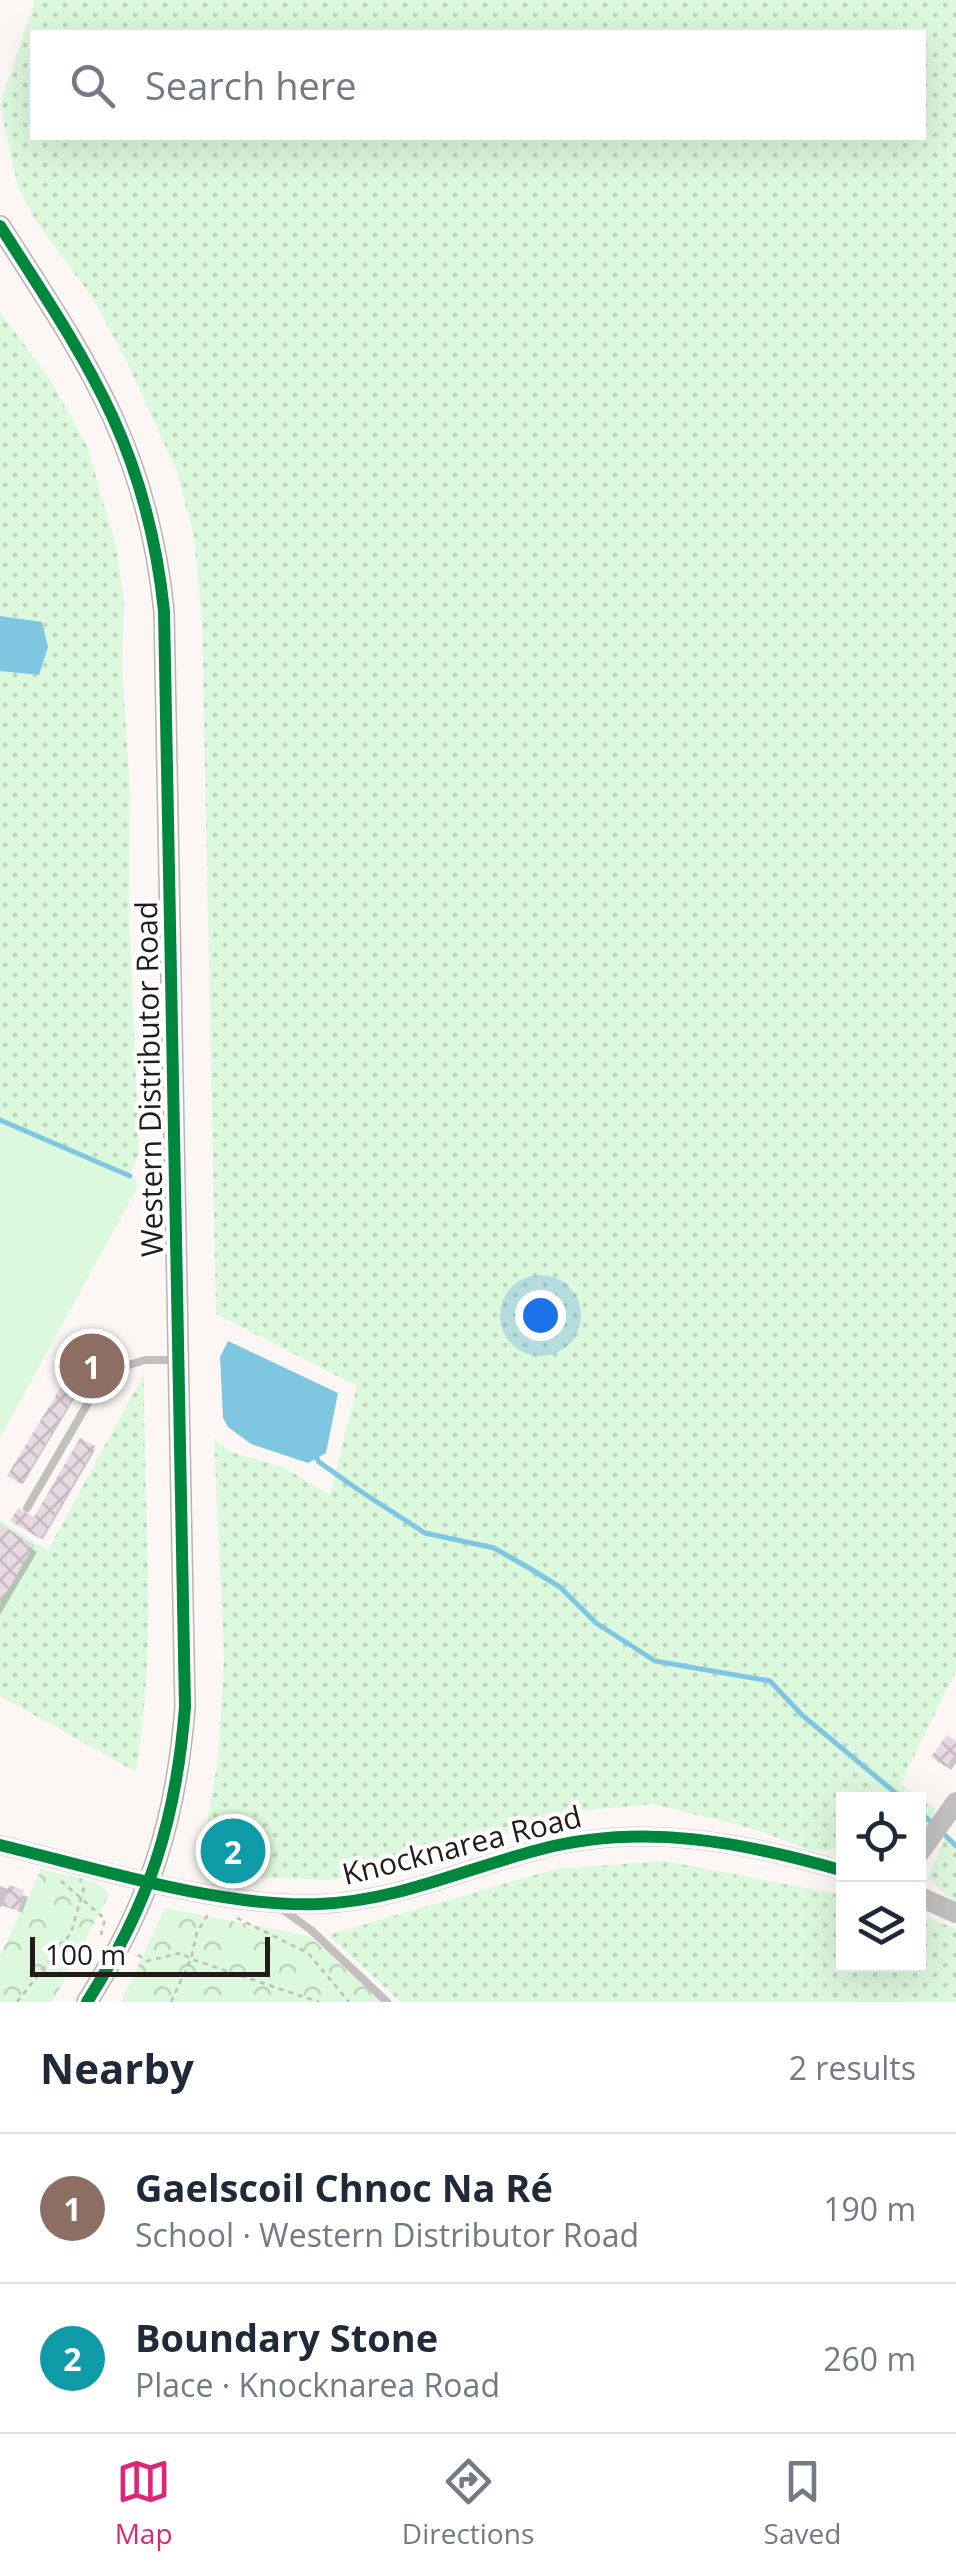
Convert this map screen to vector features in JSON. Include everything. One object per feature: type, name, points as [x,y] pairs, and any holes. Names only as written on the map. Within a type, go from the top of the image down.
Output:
[{"type":"main road","name":"Western Distributor Road","points":[[0,226],[87,360],[119,425],[142,493],[162,587],[185,1707],[170,1813],[150,1880],[122,1946],[86,2002]]},
{"type":"main road","name":"Western Distributor Road","points":[[0,254],[48,300]]},
{"type":"street","points":[[926,1844],[956,1802]]},
{"type":"street","name":"Knocknarea Road","points":[[0,1845],[272,1903],[318,1904],[389,1896],[550,1847],[634,1836],[729,1842],[836,1869]]},
{"type":"street","points":[[926,1900],[956,1913]]},
{"type":"lane","points":[[26,1508],[106,1372],[145,1360],[180,1360]]},
{"type":"lane","points":[[272,1903],[311,1930],[388,2002]]},
{"type":"path","points":[[49,1856],[45,1869],[105,1919],[98,1933],[122,1946],[148,1960],[181,1953],[319,2002]]},
{"type":"path","points":[[18,2002],[70,1933],[88,1866]]},
{"type":"path","points":[[171,2002],[191,1958],[196,1932],[208,1913],[220,1914]]},
{"type":"path","points":[[232,1916],[308,1953],[349,2002]]},
{"type":"green space","points":[[35,0],[956,0],[956,1671],[900,1784],[912,1792],[836,1792],[836,1849],[812,1851],[754,1829],[653,1804],[578,1811],[405,1865],[329,1880],[240,1877],[228,1868],[215,1847],[203,1848],[218,1758],[224,1657],[214,1438],[230,1452],[283,1467],[330,1495],[357,1386],[216,1314],[202,622],[194,537],[177,472],[130,368],[92,297],[37,223],[18,187],[0,105]]},
{"type":"green space","points":[[0,312],[49,378],[87,446],[116,546],[124,601],[122,667],[130,793],[129,913],[139,1153],[130,1176],[0,1120]]},
{"type":"green space","points":[[0,1120],[136,1178],[137,1188],[0,1438]]},
{"type":"green space","points":[[144,1374],[148,1624],[143,1723],[136,1772],[0,1696],[0,1626],[48,1550]]},
{"type":"green space","points":[[0,1520],[48,1551],[0,1626]]},
{"type":"green space","points":[[926,1802],[936,1809],[926,1826]]},
{"type":"green space","points":[[946,1836],[956,1846],[956,1904],[928,1878]]},
{"type":"green space","points":[[665,1861],[836,1894],[836,1972],[926,1972],[926,1917],[956,1929],[956,2002],[401,2002],[328,1935],[555,1869]]},
{"type":"green space","points":[[42,1868],[97,1883],[109,1895],[52,2002],[0,2002],[0,1956]]},
{"type":"green space","points":[[165,1908],[309,1936],[382,2002],[121,2002]]},
{"type":"water","points":[[0,616],[42,622],[48,647],[39,675],[0,671]]},
{"type":"water","points":[[228,1341],[338,1393],[326,1453],[308,1463],[251,1444],[228,1427],[223,1418],[220,1357]]},
{"type":"building","points":[[70,1372],[83,1381],[21,1484],[7,1476]]},
{"type":"building","points":[[80,1438],[95,1446],[41,1539],[10,1521],[18,1508],[34,1517]]},
{"type":"building","points":[[0,1524],[34,1545],[0,1604]]},
{"type":"building","points":[[947,1735],[956,1741],[956,1753],[946,1767],[931,1757]]},
{"type":"building","points":[[9,1885],[24,1890],[18,1911],[3,1906]]},
{"type":"waterway","points":[[0,1120],[130,1176]]},
{"type":"waterway","points":[[314,1453],[319,1462],[425,1533],[494,1548],[529,1568],[560,1587],[596,1623],[655,1661],[770,1681],[802,1715],[894,1792]]},
{"type":"waterway","points":[[926,1818],[930,1821]]},
{"type":"waterway","points":[[946,1836],[956,1846]]},
{"type":"cycle path","points":[[0,226],[60,319],[108,407],[143,500],[164,611],[185,1707],[175,1788],[156,1861],[127,1931],[87,2002]]},
{"type":"cycle path","points":[[0,1845],[159,1885],[281,1904],[376,1897],[538,1850],[615,1837],[730,1844],[836,1869]]},
{"type":"place","name":"Gaelscoil Chnoc Na Ré","points":[[92,1366]]},
{"type":"place","name":"Boundary Stone","points":[[233,1851]]}]
